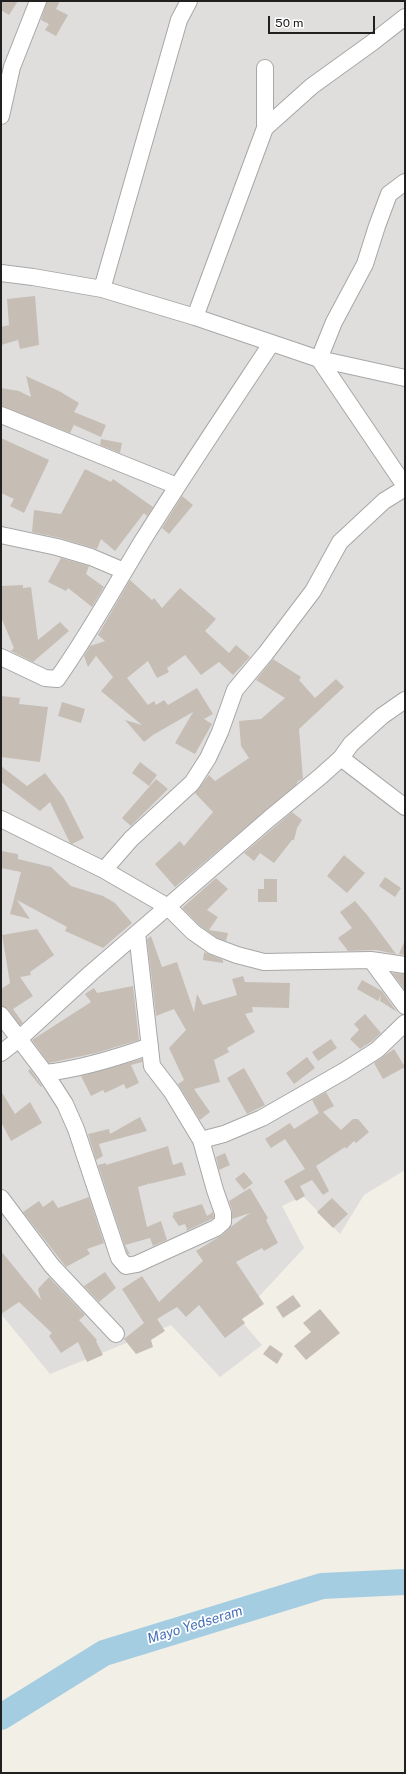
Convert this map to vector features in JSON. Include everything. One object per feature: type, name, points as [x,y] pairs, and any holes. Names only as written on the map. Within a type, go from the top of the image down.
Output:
[{"type":"street","points":[[1,116],[6,65],[38,1]]},
{"type":"street","points":[[102,289],[179,20],[189,1]]},
{"type":"street","points":[[265,128],[312,86],[405,17]]},
{"type":"street","points":[[195,316],[265,128],[265,68]]},
{"type":"street","points":[[319,359],[334,322],[365,264],[389,194],[405,182]]},
{"type":"street","points":[[1,273],[102,289],[195,316],[271,344],[319,359],[405,378]]},
{"type":"street","points":[[1,657],[45,678],[57,679],[79,648],[124,571],[177,486],[271,344]]},
{"type":"street","points":[[104,870],[130,839],[192,782],[208,758],[220,732],[235,690],[266,653],[313,591],[340,542],[384,501],[405,487],[319,359]]},
{"type":"street","points":[[1,415],[177,486]]},
{"type":"street","points":[[1,535],[57,547],[91,557],[124,571]]},
{"type":"street","points":[[1,1053],[19,1039],[137,933],[341,758],[351,744],[382,716],[405,700]]},
{"type":"street","points":[[341,758],[405,807]]},
{"type":"street","points":[[2,821],[104,870],[168,907],[193,932],[213,946],[236,955],[264,962],[371,960],[405,965]]},
{"type":"street","points":[[1,1014],[45,1073],[65,1104],[76,1129],[119,1258],[126,1266],[137,1264],[216,1228],[223,1222],[224,1213],[215,1190],[201,1140],[172,1092],[152,1066],[137,933]]},
{"type":"street","points":[[371,960],[405,1006]]},
{"type":"street","points":[[201,1140],[224,1134],[262,1118],[344,1071],[377,1050],[405,1023]]},
{"type":"street","points":[[45,1073],[70,1070],[91,1065],[150,1046]]},
{"type":"street","points":[[1,1198],[52,1266],[116,1334]]},
{"type":"shaded area","points":[[1,1],[405,1],[405,1170],[364,1195],[340,1234],[303,1196],[282,1206],[304,1248],[239,1318],[262,1345],[220,1377],[171,1325],[50,1374],[1,1314]]},
{"type":"building","points":[[1,1],[18,1],[9,15],[1,10]]},
{"type":"building","points":[[47,1],[60,1],[56,9],[68,15],[56,36],[45,30],[49,24],[41,20]]},
{"type":"building","points":[[35,296],[39,345],[20,349],[18,340],[1,345],[1,327],[9,325],[7,299]]},
{"type":"building","points":[[26,376],[59,391],[79,403],[74,412],[106,425],[101,437],[74,425],[70,433],[1,406],[1,388],[19,391],[31,397]]},
{"type":"building","points":[[1,438],[49,460],[24,513],[10,506],[14,499],[1,493]]},
{"type":"building","points":[[101,439],[122,443],[120,453],[100,445]]},
{"type":"building","points":[[85,469],[111,482],[113,479],[153,507],[147,516],[144,513],[115,551],[101,539],[97,549],[60,538],[32,532],[34,510],[61,514]]},
{"type":"building","points":[[182,496],[193,505],[169,534],[162,528]]},
{"type":"building","points":[[61,558],[89,566],[86,574],[104,587],[92,607],[68,588],[66,591],[48,582]]},
{"type":"building","points":[[130,580],[152,600],[154,598],[162,608],[180,588],[216,619],[205,631],[229,653],[236,645],[250,657],[233,675],[219,662],[201,675],[185,655],[167,668],[169,672],[157,678],[148,661],[127,678],[148,705],[154,701],[156,705],[164,700],[168,705],[197,688],[213,714],[204,719],[212,724],[195,754],[175,743],[193,712],[153,735],[144,742],[125,720],[142,725],[101,691],[113,677],[96,656],[88,667],[84,656],[90,646],[105,641],[98,635]]},
{"type":"building","points":[[23,585],[23,588],[31,587],[38,640],[60,622],[69,631],[33,662],[11,651],[14,648],[1,617],[1,586]]},
{"type":"building","points":[[273,659],[301,677],[299,680],[315,698],[336,679],[344,687],[299,729],[303,779],[298,781],[296,785],[175,887],[155,864],[180,841],[184,846],[213,812],[195,793],[209,775],[215,781],[249,758],[241,746],[239,721],[261,719],[285,698],[256,680]]},
{"type":"building","points":[[1,696],[20,698],[19,704],[48,707],[40,762],[1,757]]},
{"type":"building","points":[[62,702],[85,709],[81,723],[58,716]]},
{"type":"building","points":[[140,762],[157,775],[149,786],[132,773]]},
{"type":"building","points":[[1,766],[27,786],[45,773],[64,798],[84,838],[72,844],[70,843],[50,802],[40,811],[1,782]]},
{"type":"building","points":[[156,779],[168,789],[131,826],[122,818]]},
{"type":"building","points":[[292,812],[302,820],[297,828],[294,840],[292,840],[274,863],[260,853],[254,861],[244,853]]},
{"type":"building","points":[[1,851],[18,854],[18,859],[51,867],[71,886],[103,896],[115,903],[132,923],[103,948],[65,931],[67,927],[17,900],[30,919],[10,914],[21,872],[1,868]]},
{"type":"building","points":[[344,855],[365,873],[347,893],[327,876]]},
{"type":"building","points":[[385,877],[401,888],[395,897],[379,886]]},
{"type":"building","points":[[216,878],[228,889],[207,910],[218,917],[209,930],[228,933],[226,941],[217,938],[199,925],[182,908]]},
{"type":"building","points":[[264,879],[277,879],[277,902],[258,902],[258,889],[264,889]]},
{"type":"building","points":[[355,901],[396,954],[376,950],[348,951],[338,938],[352,928],[340,912]]},
{"type":"building","points":[[37,929],[54,955],[30,972],[31,975],[20,977],[33,996],[13,1009],[23,1023],[20,1025],[8,1009],[1,1006],[1,989],[10,983],[2,935]]},
{"type":"building","points":[[151,936],[162,967],[177,962],[194,1012],[197,994],[203,1005],[237,995],[232,979],[243,976],[245,982],[290,983],[289,1008],[252,1007],[253,1012],[245,1014],[255,1032],[227,1048],[229,1052],[214,1060],[220,1082],[194,1089],[210,1112],[200,1120],[178,1084],[184,1080],[169,1048],[186,1030],[174,1009],[156,1016],[147,939]]},
{"type":"building","points":[[405,940],[405,955],[399,954]]},
{"type":"building","points":[[204,952],[223,960],[223,963],[203,960]]},
{"type":"building","points":[[392,973],[405,974],[405,990]]},
{"type":"building","points":[[362,980],[382,991],[397,1012],[380,1001],[381,995],[378,1001],[357,989]]},
{"type":"building","points":[[133,986],[139,1040],[96,1053],[49,1063],[32,1040],[91,1002],[85,994],[94,988],[97,993]]},
{"type":"building","points":[[365,1014],[381,1033],[360,1049],[350,1039],[359,1030],[354,1024]]},
{"type":"building","points":[[331,1039],[337,1048],[318,1061],[312,1052]]},
{"type":"building","points":[[394,1049],[405,1067],[383,1079],[374,1063]]},
{"type":"building","points":[[307,1057],[315,1068],[294,1084],[286,1073]]},
{"type":"building","points":[[142,1059],[142,1062],[131,1065],[139,1083],[126,1089],[124,1084],[105,1093],[103,1090],[91,1096],[81,1076]]},
{"type":"building","points":[[244,1068],[265,1105],[247,1114],[227,1078]]},
{"type":"building","points":[[30,1069],[42,1086],[41,1087],[28,1071]]},
{"type":"building","points":[[1,1091],[15,1114],[30,1102],[42,1123],[11,1141],[1,1122]]},
{"type":"building","points":[[326,1092],[334,1106],[323,1112],[341,1130],[353,1119],[358,1119],[369,1132],[356,1143],[354,1141],[346,1149],[345,1147],[316,1166],[329,1191],[323,1195],[312,1180],[300,1186],[305,1196],[296,1201],[284,1181],[305,1169],[285,1139],[271,1148],[265,1139],[290,1123],[294,1129],[319,1113],[312,1100]]},
{"type":"building","points":[[140,1117],[147,1131],[99,1144],[103,1156],[96,1160],[88,1134],[109,1129],[110,1134]]},
{"type":"building","points":[[168,1146],[173,1165],[182,1162],[186,1175],[149,1184],[148,1182],[148,1184],[138,1187],[147,1227],[161,1221],[167,1240],[153,1246],[150,1238],[125,1245],[129,1254],[127,1253],[98,1165],[106,1163],[106,1165]]},
{"type":"building","points":[[225,1153],[230,1165],[219,1170],[216,1157]]},
{"type":"building","points":[[244,1172],[253,1183],[244,1190],[235,1179]]},
{"type":"building","points":[[250,1188],[268,1218],[266,1220],[278,1243],[264,1251],[262,1248],[236,1262],[264,1304],[242,1319],[245,1323],[225,1338],[199,1305],[186,1317],[177,1307],[157,1319],[165,1331],[151,1340],[153,1347],[136,1354],[124,1339],[144,1323],[122,1289],[142,1276],[159,1302],[203,1261],[196,1251],[222,1235],[250,1213],[232,1219],[232,1210],[229,1201]]},
{"type":"building","points":[[89,1197],[104,1243],[87,1249],[90,1254],[66,1267],[23,1212],[39,1201],[43,1207],[53,1200],[58,1208]]},
{"type":"building","points":[[332,1198],[348,1214],[333,1228],[317,1212]]},
{"type":"building","points":[[202,1204],[207,1216],[213,1212],[214,1218],[186,1231],[187,1229],[185,1224],[179,1226],[172,1216],[174,1215],[173,1213]]},
{"type":"building","points":[[1,1251],[41,1300],[38,1289],[49,1277],[85,1315],[79,1320],[97,1340],[96,1341],[103,1355],[87,1362],[78,1342],[61,1353],[49,1336],[52,1333],[19,1302],[1,1314]]},
{"type":"building","points":[[105,1272],[116,1288],[99,1302],[84,1286]]},
{"type":"building","points":[[293,1295],[301,1306],[283,1318],[276,1307]]},
{"type":"building","points":[[320,1309],[340,1333],[306,1360],[294,1346],[311,1332],[303,1323]]},
{"type":"building","points":[[270,1345],[283,1354],[277,1364],[263,1354]]},
{"type":"waterway","name":"Mayo Yedseram","points":[[1,1717],[104,1653],[322,1586],[405,1582]]}]
